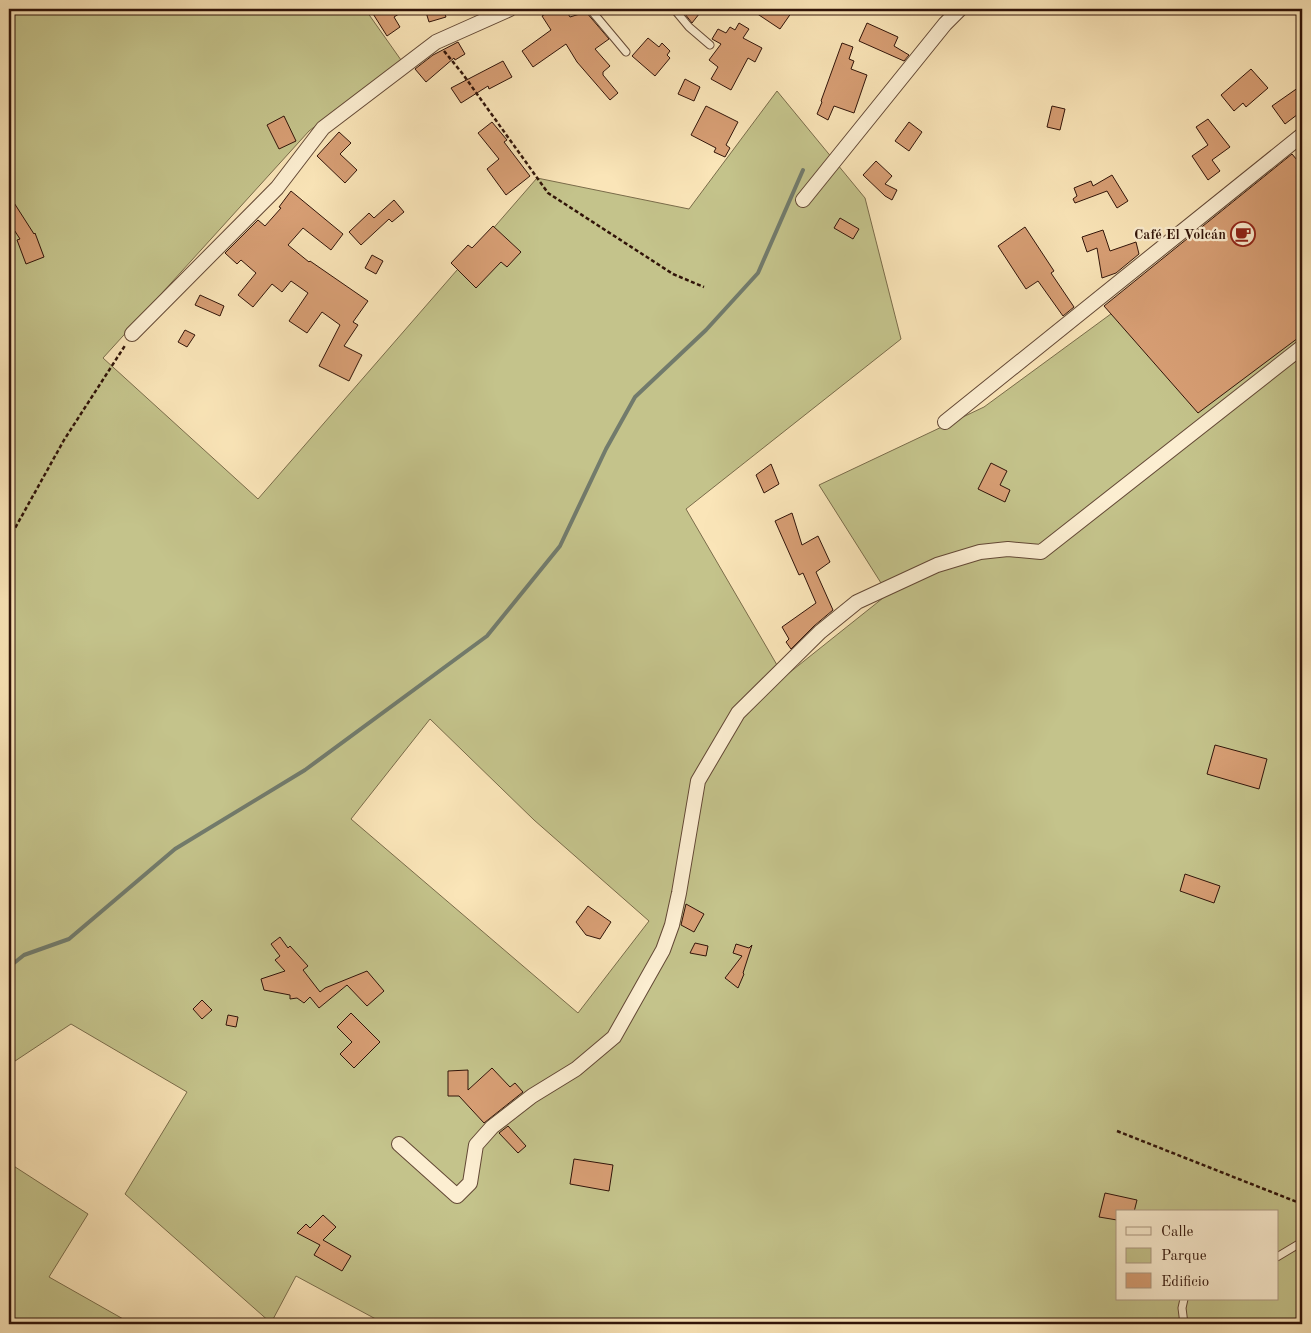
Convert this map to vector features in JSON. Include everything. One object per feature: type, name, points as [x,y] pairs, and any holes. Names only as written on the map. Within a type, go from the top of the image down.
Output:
[{"type":"street","points":[[132,334],[278,188],[323,128],[436,42],[510,9]]},
{"type":"street","points":[[803,200],[945,24],[960,9]]},
{"type":"street","points":[[945,422],[1302,135]]},
{"type":"street","points":[[399,1144],[456,1196],[470,1184],[476,1145],[492,1126],[532,1096],[576,1069],[614,1038],[663,950],[672,925],[698,781],[738,712],[820,632],[857,602],[938,565],[980,552],[1008,549],[1041,552],[1302,347]]},
{"type":"lane","points":[[590,9],[626,52]]},
{"type":"lane","points":[[674,9],[689,27],[710,45]]},
{"type":"lane","points":[[1278,1255],[1302,1242]]},
{"type":"lane","points":[[1184,1300],[1182,1308],[1184,1324]]},
{"type":"path","points":[[436,42],[462,73],[548,193],[673,274],[704,287]]},
{"type":"path","points":[[9,539],[88,400],[132,334]]},
{"type":"path","points":[[1117,1131],[1302,1204]]},
{"type":"green space","points":[[9,9],[365,9],[401,60],[309,131],[103,358],[258,499],[537,178],[689,209],[777,91],[865,198],[901,339],[686,509],[784,677],[888,594],[819,485],[984,407],[1164,275],[1302,262],[1302,1324],[385,1324],[296,1276],[271,1323],[125,1194],[187,1092],[71,1024],[9,1065]],"holes":[[[430,719],[534,820],[649,921],[578,1013],[351,819]]]},
{"type":"green space","points":[[9,1163],[88,1214],[49,1277],[132,1324],[9,1324]]},
{"type":"building","points":[[370,9],[407,9],[394,17],[400,27],[387,36]]},
{"type":"building","points":[[425,9],[443,9],[446,17],[429,22]]},
{"type":"building","points":[[554,9],[565,9],[570,17],[586,12],[609,39],[595,49],[610,66],[603,72],[603,75],[618,93],[610,100],[577,62],[566,44],[533,67],[522,51],[551,30],[542,16]]},
{"type":"building","points":[[681,9],[703,9],[692,23]]},
{"type":"building","points":[[750,9],[794,9],[780,29]]},
{"type":"building","points":[[739,23],[749,29],[743,38],[762,48],[755,62],[748,58],[731,90],[711,79],[718,67],[709,60],[721,44],[712,39],[718,29],[726,33],[730,27],[735,30]]},
{"type":"building","points":[[867,23],[898,37],[894,46],[909,55],[904,61],[859,41]]},
{"type":"building","points":[[648,38],[659,47],[662,43],[670,51],[667,55],[670,58],[655,76],[632,56]]},
{"type":"building","points":[[458,42],[465,54],[455,60],[454,58],[426,82],[415,69],[433,55]]},
{"type":"building","points":[[842,43],[853,47],[849,59],[854,61],[851,69],[867,75],[854,113],[834,106],[828,120],[817,114]]},
{"type":"building","points":[[503,61],[512,77],[489,89],[488,86],[461,103],[451,88]]},
{"type":"building","points":[[1251,69],[1268,88],[1246,107],[1243,103],[1234,111],[1221,95]]},
{"type":"building","points":[[685,79],[700,87],[694,101],[678,94]]},
{"type":"building","points":[[1302,85],[1302,111],[1285,124],[1272,106]]},
{"type":"building","points":[[706,106],[738,122],[726,145],[730,148],[725,157],[714,152],[716,148],[691,135]]},
{"type":"building","points":[[1052,106],[1065,109],[1060,130],[1047,127]]},
{"type":"building","points":[[284,116],[296,141],[279,149],[267,125]]},
{"type":"building","points":[[1208,119],[1230,147],[1212,160],[1220,171],[1208,180],[1192,156],[1208,145],[1196,127]]},
{"type":"building","points":[[492,122],[507,140],[504,142],[530,176],[506,195],[487,169],[499,159],[478,133]]},
{"type":"building","points":[[909,122],[922,132],[909,151],[895,141]]},
{"type":"building","points":[[339,132],[351,143],[340,154],[357,170],[345,183],[317,156]]},
{"type":"building","name":"Café El Volcán","points":[[1292,154],[1302,166],[1302,335],[1198,413],[1104,306]]},
{"type":"building","points":[[876,161],[892,176],[885,184],[897,190],[892,200],[885,196],[863,175]]},
{"type":"building","points":[[1112,175],[1128,201],[1117,208],[1107,191],[1075,203],[1073,199],[1077,196],[1074,188],[1091,181],[1093,186]]},
{"type":"building","points":[[291,191],[343,234],[331,250],[303,228],[288,245],[309,262],[368,301],[353,322],[358,325],[344,346],[362,355],[349,381],[319,366],[340,325],[322,312],[307,333],[289,321],[308,293],[291,281],[282,292],[272,284],[253,307],[238,295],[256,273],[241,260],[237,264],[225,253],[258,220],[265,226],[281,208],[279,207]]},
{"type":"building","points":[[9,195],[35,233],[44,257],[26,264],[17,240],[20,239],[9,222]]},
{"type":"building","points":[[394,200],[404,212],[392,222],[389,219],[361,245],[349,232],[369,213],[374,218]]},
{"type":"building","points":[[840,218],[859,229],[853,239],[834,228]]},
{"type":"building","points":[[493,226],[521,252],[507,267],[501,262],[476,288],[451,263],[468,245],[472,248]]},
{"type":"building","points":[[1025,227],[1054,271],[1051,273],[1074,307],[1063,316],[1038,281],[1026,289],[998,246]]},
{"type":"building","points":[[1103,230],[1110,251],[1136,242],[1139,254],[1116,273],[1102,278],[1097,248],[1087,252],[1082,237]]},
{"type":"building","points":[[372,255],[383,261],[376,274],[365,268]]},
{"type":"building","points":[[200,295],[224,306],[220,316],[195,305]]},
{"type":"building","points":[[185,330],[195,335],[187,347],[178,342]]},
{"type":"building","points":[[991,463],[1007,471],[1000,485],[1010,490],[1005,502],[978,489]]},
{"type":"building","points":[[771,464],[779,484],[764,493],[756,475]]},
{"type":"building","points":[[792,513],[802,545],[818,536],[830,562],[816,572],[833,610],[791,649],[786,642],[789,639],[782,627],[816,603],[803,573],[799,575],[775,521]]},
{"type":"building","points":[[1215,745],[1267,759],[1259,789],[1207,774]]},
{"type":"building","points":[[1185,874],[1220,886],[1214,903],[1180,891]]},
{"type":"building","points":[[686,904],[704,914],[694,932],[681,925]]},
{"type":"building","points":[[588,906],[611,922],[600,939],[586,935],[576,922]]},
{"type":"building","points":[[280,937],[288,948],[290,946],[308,966],[303,970],[320,992],[325,988],[367,971],[384,991],[367,1006],[347,985],[319,1008],[310,997],[304,1003],[297,998],[290,999],[290,995],[264,990],[261,979],[285,971],[275,960],[280,956],[271,944]]},
{"type":"building","points":[[695,943],[708,946],[706,956],[690,953]]},
{"type":"building","points":[[736,944],[749,948],[752,945],[738,988],[725,978],[742,956],[733,953]]},
{"type":"building","points":[[202,1000],[212,1010],[202,1019],[193,1009]]},
{"type":"building","points":[[351,1013],[380,1042],[354,1068],[340,1054],[352,1042],[337,1027]]},
{"type":"building","points":[[228,1015],[238,1017],[236,1027],[226,1025]]},
{"type":"building","points":[[492,1068],[510,1087],[515,1083],[523,1092],[484,1123],[459,1096],[448,1096],[448,1071],[468,1070],[468,1090]]},
{"type":"building","points":[[508,1126],[526,1146],[518,1153],[499,1133]]},
{"type":"building","points":[[574,1159],[613,1165],[609,1191],[570,1184]]},
{"type":"building","points":[[1105,1193],[1137,1200],[1134,1210],[1116,1210],[1116,1220],[1099,1217]]},
{"type":"building","points":[[323,1215],[336,1227],[323,1240],[351,1256],[342,1271],[314,1255],[320,1245],[297,1233],[306,1224],[310,1228]]},
{"type":"waterway","points":[[9,967],[24,955],[69,939],[175,849],[305,770],[487,636],[560,546],[606,449],[635,397],[706,330],[758,273],[803,170]]},
{"type":"place","name":"Café El Volcán","points":[[1243,234]]}]
